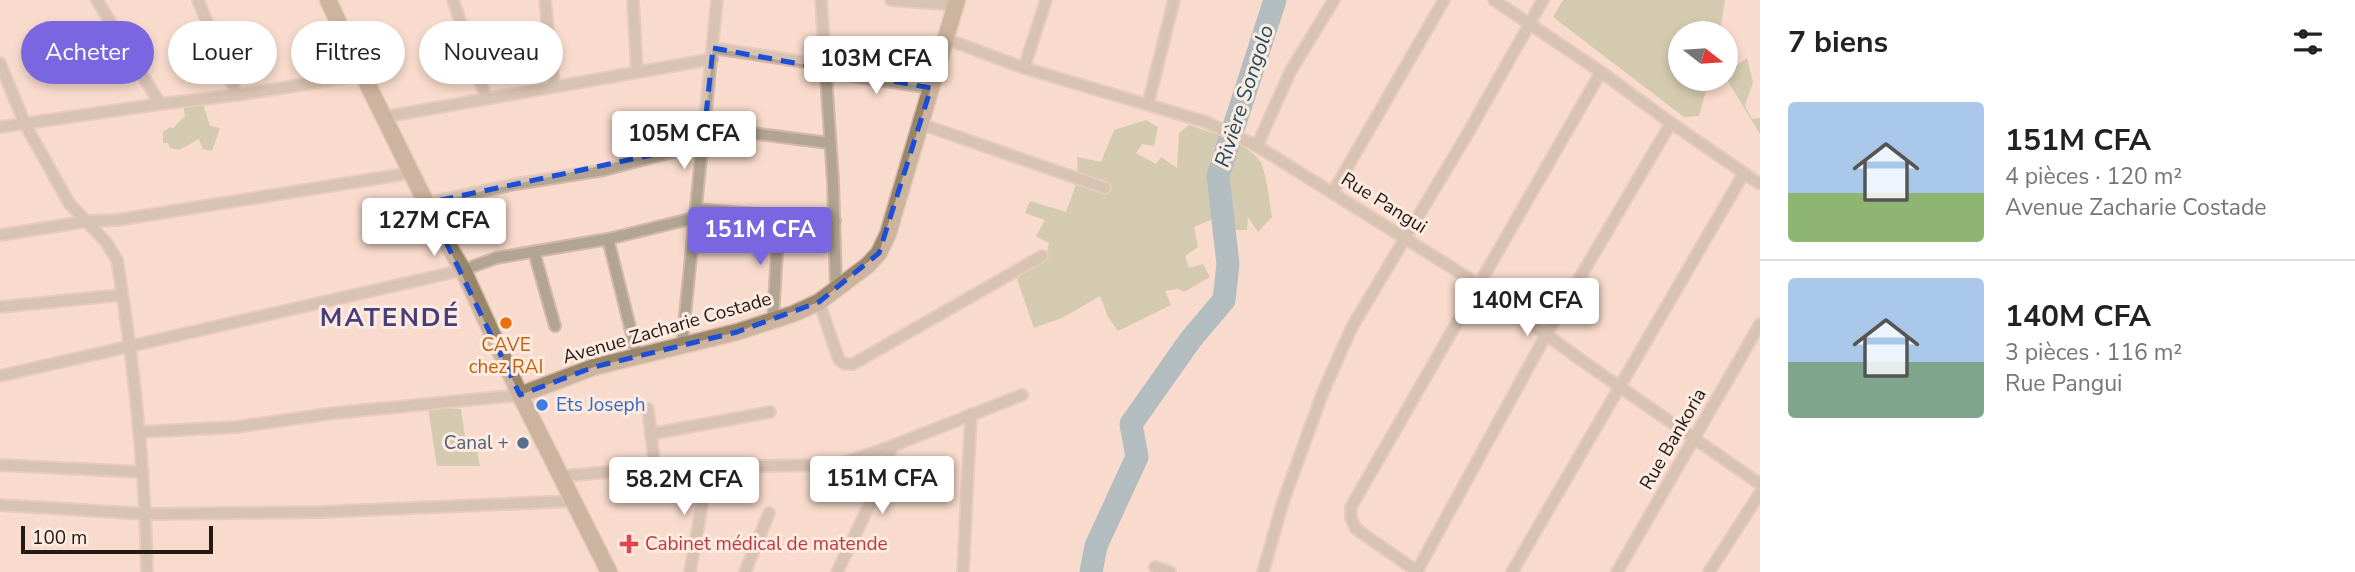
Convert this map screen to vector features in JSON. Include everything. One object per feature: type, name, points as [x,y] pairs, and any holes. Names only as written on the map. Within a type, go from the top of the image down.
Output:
[{"type":"street","points":[[97,0],[160,104]]},
{"type":"street","points":[[198,0],[237,95]]},
{"type":"street","points":[[328,0],[338,21]]},
{"type":"street","points":[[453,0],[486,98]]},
{"type":"street","points":[[545,0],[554,86]]},
{"type":"street","points":[[633,0],[637,71]]},
{"type":"street","points":[[682,345],[717,0]]},
{"type":"street","points":[[821,0],[835,221],[836,288]]},
{"type":"street","points":[[891,0],[957,3]]},
{"type":"street","points":[[1024,68],[1046,0]]},
{"type":"street","points":[[1148,104],[1174,0]]},
{"type":"street","points":[[1257,146],[1291,70],[1334,0]]},
{"type":"street","points":[[1333,192],[1444,0]]},
{"type":"street","points":[[1494,0],[1760,184]]},
{"type":"street","points":[[1263,572],[1283,502],[1323,392],[1352,327],[1468,133],[1543,0]]},
{"type":"street","name":"Avenue Zacharie Costade","points":[[520,395],[637,355],[737,332],[793,314],[818,302],[868,265],[879,253],[892,222],[957,3]]},
{"type":"street","name":"Rue Pangui","points":[[946,39],[1024,68],[1223,128],[1243,138],[1478,284],[1693,440],[1760,484]]},
{"type":"street","points":[[383,117],[637,71],[712,54],[825,69],[931,89]]},
{"type":"street","points":[[0,63],[25,124],[69,203],[89,221],[117,260],[140,432],[147,572]]},
{"type":"street","points":[[1601,72],[1351,507],[1351,518],[1356,529],[1417,572],[1546,335],[1671,123]]},
{"type":"street","points":[[0,127],[306,84]]},
{"type":"street","points":[[367,84],[463,270],[520,395],[609,572]]},
{"type":"street","points":[[921,124],[1105,188]]},
{"type":"street","points":[[704,127],[829,143]]},
{"type":"street","points":[[427,203],[516,184],[604,170],[703,144]]},
{"type":"street","points":[[0,235],[89,221],[117,220],[411,173]]},
{"type":"street","points":[[1512,572],[1744,173]]},
{"type":"street","points":[[0,376],[463,270],[496,258],[608,239],[695,213],[835,221]]},
{"type":"street","points":[[773,319],[779,217]]},
{"type":"street","points":[[608,239],[637,355]]},
{"type":"street","points":[[534,252],[555,326]]},
{"type":"street","points":[[818,302],[839,359],[845,364],[853,364],[1042,256]]},
{"type":"street","points":[[0,307],[121,295]]},
{"type":"street","name":"Rue Bankoria","points":[[1617,572],[1760,324]]},
{"type":"street","points":[[140,432],[236,427],[335,413],[520,395]]},
{"type":"street","points":[[562,475],[655,468],[820,465],[846,462],[1022,395]]},
{"type":"street","points":[[648,409],[655,468]]},
{"type":"street","points":[[651,434],[770,412]]},
{"type":"street","points":[[963,572],[971,414]]},
{"type":"street","points":[[837,572],[880,484],[892,446]]},
{"type":"street","points":[[0,465],[143,472]]},
{"type":"street","points":[[690,572],[709,467]]},
{"type":"street","points":[[1709,572],[1760,493]]},
{"type":"street","points":[[0,505],[146,514],[321,512],[574,501]]},
{"type":"street","points":[[745,572],[769,513]]},
{"type":"street","points":[[1155,567],[1170,572]]},
{"type":"highlighted area","points":[[713,48],[931,88],[879,253],[819,302],[737,332],[594,367],[520,395],[427,203],[703,144]]},
{"type":"green space","points":[[1563,0],[1725,0],[1722,21],[1668,21],[1668,91],[1706,91],[1699,116],[1684,117],[1553,17]]},
{"type":"green space","points":[[1747,58],[1753,82],[1745,106],[1752,119],[1760,118],[1760,134],[1734,91],[1738,91],[1738,64]]},
{"type":"green space","points":[[202,101],[210,126],[220,128],[212,151],[203,149],[199,139],[179,150],[163,143],[163,132],[173,128],[185,116],[183,103]]},
{"type":"green space","points":[[1146,120],[1158,127],[1154,146],[1142,144],[1136,153],[1156,164],[1161,157],[1177,168],[1179,133],[1189,125],[1239,144],[1256,156],[1263,167],[1272,217],[1258,232],[1248,217],[1247,230],[1224,227],[1224,238],[1218,241],[1213,219],[1194,227],[1198,247],[1185,256],[1189,268],[1203,264],[1210,277],[1184,292],[1178,289],[1165,291],[1171,305],[1118,331],[1108,317],[1100,296],[1062,318],[1034,328],[1017,279],[1035,259],[1046,256],[1049,243],[1036,236],[1045,220],[1025,213],[1030,201],[1066,212],[1078,179],[1077,157],[1101,162],[1114,130]]},
{"type":"green space","points":[[428,408],[461,409],[467,450],[477,451],[480,466],[437,466]]},
{"type":"waterway","name":"Rivière Songolo","points":[[1091,572],[1096,546],[1137,457],[1131,424],[1191,339],[1224,300],[1228,264],[1218,176],[1275,0]]},
{"type":"place","name":"CAVE chez RAI","points":[[506,323]]},
{"type":"place","name":"Ets Joseph","points":[[542,405]]},
{"type":"place","name":"Canal +","points":[[523,443]]},
{"type":"place","name":"Cabinet médical de matende","points":[[629,544]]},
{"type":"district","name":"MATENDÉ","points":[[390,317]]}]
